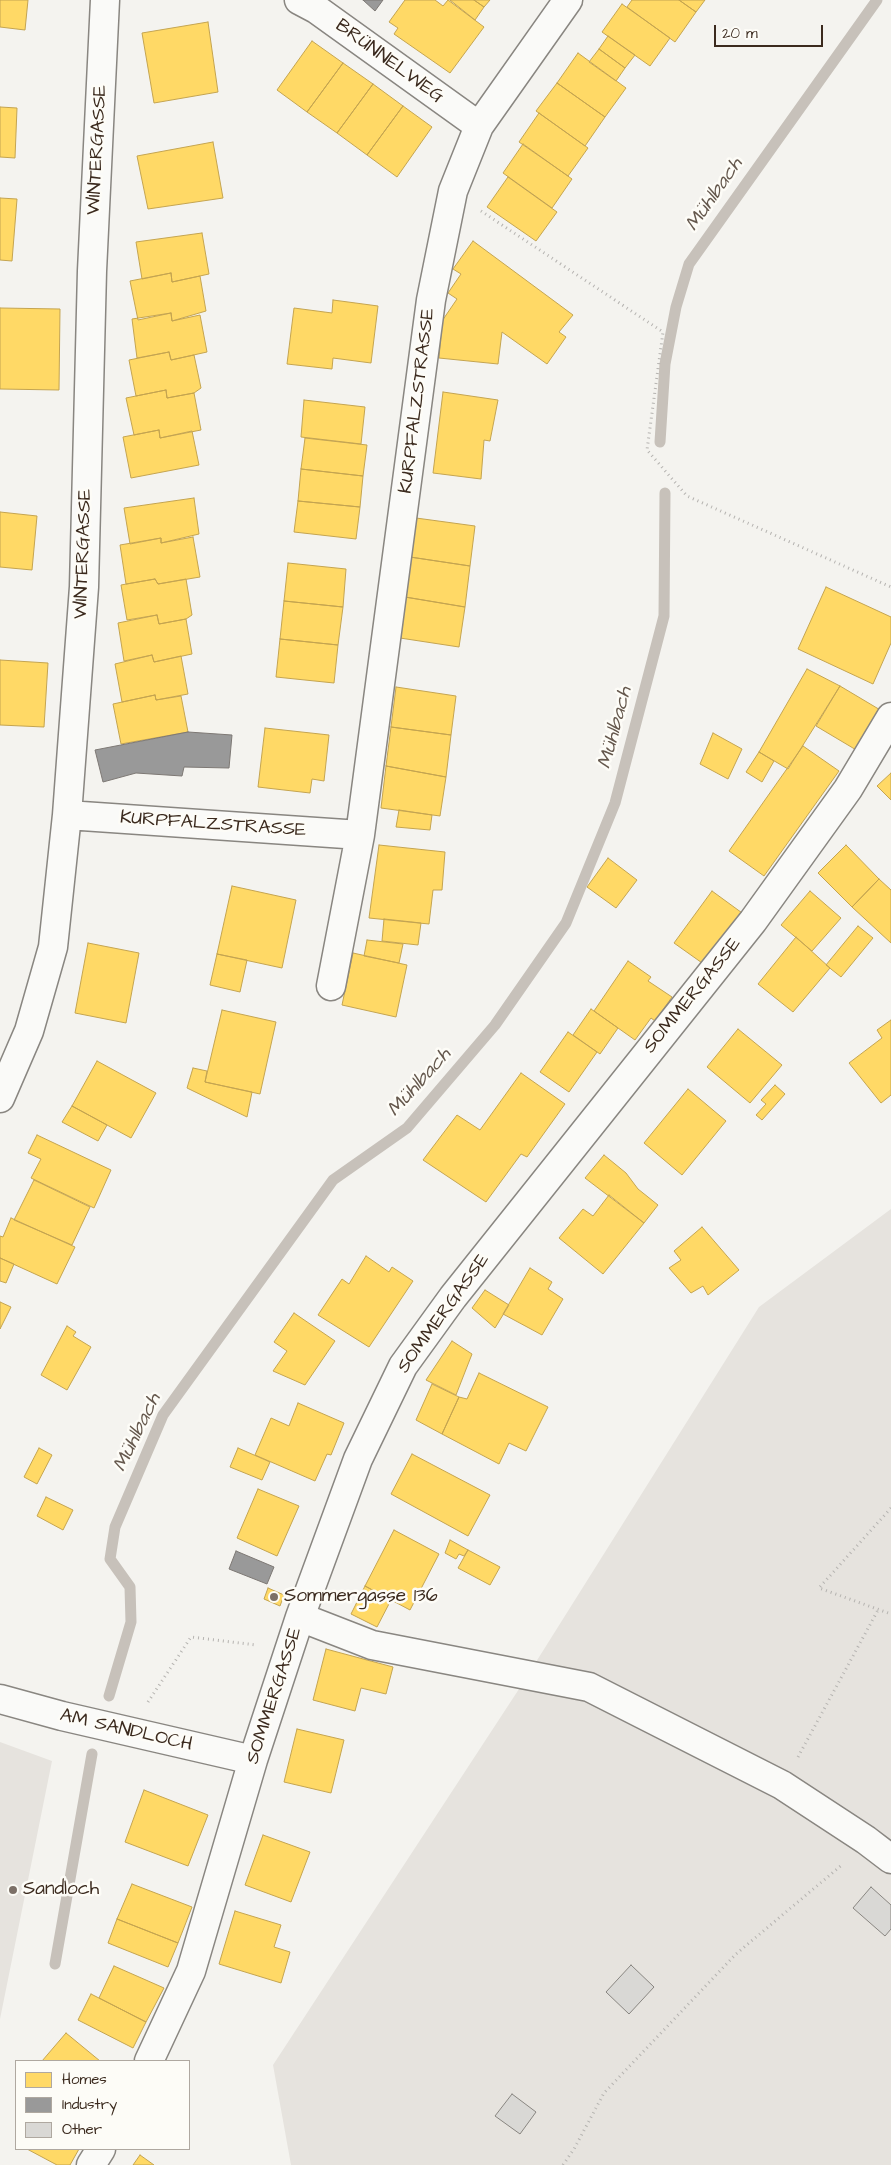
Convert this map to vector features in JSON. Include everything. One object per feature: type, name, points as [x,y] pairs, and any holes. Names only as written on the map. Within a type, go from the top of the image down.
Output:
[{"type":"street","name":"WINTERGASSE","points":[[0,1098],[29,1031],[53,947],[67,815],[84,587],[92,271],[105,0]]},
{"type":"street","name":"BRÜNNELWEG","points":[[299,0],[316,9],[479,126]]},
{"type":"street","name":"KURPFALZSTRASSE","points":[[331,986],[360,835],[430,300],[453,192],[479,126],[568,0]]},
{"type":"street","name":"SOMMERGASSE","points":[[149,2060],[191,1971],[253,1760],[300,1617],[358,1459],[403,1366],[459,1289],[753,921],[848,789],[891,716]]},
{"type":"street","name":"KURPFALZSTRASSE","points":[[67,815],[360,835]]},
{"type":"street","points":[[300,1617],[372,1645],[589,1687],[782,1786],[866,1840],[891,1860]]},
{"type":"street","name":"AM SANDLOCH","points":[[0,1699],[128,1732],[253,1760]]},
{"type":"street","points":[[91,2165],[100,2150]]},
{"type":"path","points":[[453,192],[663,332],[647,450],[687,496],[891,587]]},
{"type":"path","points":[[891,1508],[819,1588],[891,1614]]},
{"type":"path","points":[[782,1786],[878,1610]]},
{"type":"path","points":[[128,1732],[190,1637],[290,1650]]},
{"type":"path","points":[[563,2165],[574,2149],[604,2094],[736,1954],[831,1876],[866,1840]]},
{"type":"shaded area","points":[[891,1209],[891,2165],[291,2165],[273,2065],[519,1689],[759,1307]]},
{"type":"shaded area","name":"Sandloch","points":[[0,1742],[52,1761],[0,2019]]},
{"type":"building: Homes","points":[[0,0],[28,0],[25,30],[0,27]]},
{"type":"building: Homes","points":[[405,0],[435,0],[443,6],[448,0],[484,27],[450,73],[394,34],[398,28],[389,22]]},
{"type":"building: Homes","points":[[450,0],[474,0],[484,7],[475,20]]},
{"type":"building: Homes","points":[[474,0],[490,0],[484,7]]},
{"type":"building: Homes","points":[[632,0],[679,0],[696,12],[675,42],[627,7]]},
{"type":"building: Homes","points":[[679,0],[705,0],[696,12]]},
{"type":"building: Homes","points":[[622,4],[670,38],[650,66],[602,32]]},
{"type":"building: Homes","points":[[208,22],[218,92],[154,103],[142,33]]},
{"type":"building: Homes","points":[[608,36],[635,55],[625,68],[599,49]]},
{"type":"building: Homes","points":[[312,41],[343,63],[307,112],[277,90]]},
{"type":"building: Homes","points":[[599,49],[625,68],[616,81],[589,62]]},
{"type":"building: Homes","points":[[578,53],[626,88],[605,117],[557,83]]},
{"type":"building: Homes","points":[[343,63],[373,84],[337,133],[307,112]]},
{"type":"building: Homes","points":[[557,83],[605,117],[585,146],[536,111]]},
{"type":"building: Homes","points":[[373,84],[403,106],[367,155],[337,133]]},
{"type":"building: Homes","points":[[403,106],[432,127],[397,177],[367,155]]},
{"type":"building: Homes","points":[[0,107],[17,108],[15,158],[0,157]]},
{"type":"building: Homes","points":[[539,113],[588,148],[568,176],[519,142]]},
{"type":"building: Homes","points":[[213,142],[223,198],[148,209],[137,156]]},
{"type":"building: Homes","points":[[523,144],[572,179],[552,208],[503,173]]},
{"type":"building: Homes","points":[[508,177],[557,212],[536,241],[487,207]]},
{"type":"building: Homes","points":[[0,198],[17,199],[12,261],[0,260]]},
{"type":"building: Homes","points":[[202,233],[209,274],[172,282],[171,273],[142,279],[136,242]]},
{"type":"building: Homes","points":[[473,241],[573,315],[559,332],[566,337],[547,364],[502,332],[498,364],[439,358],[442,321],[457,299],[448,293],[461,274],[453,269]]},
{"type":"building: Homes","points":[[171,273],[172,282],[200,276],[206,311],[172,321],[171,313],[138,320],[130,281]]},
{"type":"building: Homes","points":[[333,300],[378,306],[371,363],[333,358],[332,369],[287,364],[294,308],[332,313]]},
{"type":"building: Homes","points":[[0,308],[60,309],[59,390],[0,389]]},
{"type":"building: Homes","points":[[171,313],[172,321],[200,315],[207,352],[171,360],[169,352],[137,358],[132,319]]},
{"type":"building: Homes","points":[[169,352],[171,360],[194,355],[201,388],[194,393],[167,398],[166,390],[136,396],[129,360]]},
{"type":"building: Homes","points":[[166,390],[167,398],[194,393],[201,430],[160,438],[159,430],[134,435],[126,398]]},
{"type":"building: Homes","points":[[443,392],[498,400],[490,441],[484,440],[481,479],[433,473]]},
{"type":"building: Homes","points":[[304,400],[365,407],[361,444],[301,437]]},
{"type":"building: Homes","points":[[159,430],[160,438],[192,431],[199,465],[131,478],[123,437]]},
{"type":"building: Homes","points":[[305,438],[367,445],[363,476],[301,469]]},
{"type":"building: Homes","points":[[301,469],[363,476],[360,507],[298,501]]},
{"type":"building: Homes","points":[[194,498],[199,534],[161,543],[161,538],[130,544],[124,508]]},
{"type":"building: Homes","points":[[298,501],[360,507],[356,539],[294,532]]},
{"type":"building: Homes","points":[[0,512],[37,516],[32,570],[0,567]]},
{"type":"building: Homes","points":[[416,518],[475,526],[470,566],[410,557]]},
{"type":"building: Homes","points":[[193,537],[200,577],[158,584],[155,579],[126,584],[120,545],[161,538],[161,543]]},
{"type":"building: Homes","points":[[410,557],[470,566],[465,607],[405,597]]},
{"type":"building: Homes","points":[[288,563],[346,569],[343,607],[284,601]]},
{"type":"building: Homes","points":[[155,579],[158,584],[186,579],[192,615],[186,619],[159,624],[157,615],[127,620],[121,585]]},
{"type":"building: Homes","points":[[826,587],[891,617],[891,643],[873,684],[798,649]]},
{"type":"building: Homes","points":[[405,597],[465,607],[459,647],[400,638]]},
{"type":"building: Homes","points":[[284,601],[343,607],[338,645],[280,639]]},
{"type":"building: Homes","points":[[157,615],[159,624],[186,619],[192,654],[154,662],[152,655],[124,661],[118,623]]},
{"type":"building: Homes","points":[[280,639],[338,645],[334,683],[276,677]]},
{"type":"building: Homes","points":[[152,655],[154,662],[181,656],[188,694],[156,700],[155,695],[122,702],[115,664]]},
{"type":"building: Homes","points":[[0,660],[48,663],[44,727],[0,725]]},
{"type":"building: Homes","points":[[807,669],[840,686],[788,769],[759,752]]},
{"type":"building: Homes","points":[[840,686],[887,714],[863,754],[816,726]]},
{"type":"building: Homes","points":[[396,687],[456,696],[451,735],[391,727]]},
{"type":"building: Homes","points":[[155,695],[156,700],[181,696],[188,732],[121,744],[113,704]]},
{"type":"building: Homes","points":[[391,727],[451,735],[446,777],[386,766]]},
{"type":"building: Homes","points":[[265,728],[329,735],[324,781],[312,779],[310,793],[258,787]]},
{"type":"building: Homes","points":[[713,733],[742,749],[728,779],[700,764]]},
{"type":"building: Homes","points":[[803,746],[839,771],[764,876],[729,851]]},
{"type":"building: Homes","points":[[759,752],[774,761],[762,782],[746,772]]},
{"type":"building: Homes","points":[[386,766],[446,777],[440,816],[381,808]]},
{"type":"building: Homes","points":[[891,773],[891,800],[877,786]]},
{"type":"building: Homes","points":[[399,810],[432,815],[430,830],[396,827]]},
{"type":"building: Homes","points":[[379,845],[445,852],[442,890],[433,890],[429,924],[369,918]]},
{"type":"building: Homes","points":[[846,845],[879,879],[852,907],[818,873]]},
{"type":"building: Homes","points":[[608,858],[637,880],[616,908],[587,887]]},
{"type":"building: Homes","points":[[879,879],[891,890],[891,943],[852,907]]},
{"type":"building: Homes","points":[[232,886],[296,900],[282,968],[217,954]]},
{"type":"building: Homes","points":[[712,891],[749,918],[712,970],[674,943]]},
{"type":"building: Homes","points":[[810,891],[841,918],[812,951],[781,925]]},
{"type":"building: Homes","points":[[384,919],[421,923],[418,945],[382,941]]},
{"type":"building: Homes","points":[[858,926],[873,938],[841,977],[826,965]]},
{"type":"building: Homes","points":[[796,937],[830,968],[793,1012],[758,984]]},
{"type":"building: Homes","points":[[367,940],[403,944],[399,963],[364,956]]},
{"type":"building: Homes","points":[[88,943],[139,953],[126,1023],[75,1013]]},
{"type":"building: Homes","points":[[353,953],[407,965],[396,1017],[342,1005]]},
{"type":"building: Homes","points":[[217,954],[247,960],[240,992],[210,985]]},
{"type":"building: Homes","points":[[628,961],[651,977],[648,981],[672,997],[655,1021],[651,1018],[635,1040],[594,1011]]},
{"type":"building: Homes","points":[[591,1009],[618,1028],[600,1054],[573,1035]]},
{"type":"building: Homes","points":[[222,1010],[276,1022],[260,1094],[205,1082]]},
{"type":"building: Homes","points":[[891,1020],[891,1095],[881,1103],[849,1063],[882,1038],[877,1030]]},
{"type":"building: Homes","points":[[738,1029],[782,1065],[750,1103],[707,1067]]},
{"type":"building: Homes","points":[[568,1032],[597,1052],[569,1092],[540,1072]]},
{"type":"building: Homes","points":[[97,1061],[156,1093],[131,1138],[72,1106]]},
{"type":"building: Homes","points":[[193,1068],[207,1071],[205,1082],[252,1092],[247,1117],[187,1088]]},
{"type":"building: Homes","points":[[521,1073],[565,1104],[527,1157],[521,1154],[486,1202],[423,1160],[457,1115],[480,1130]]},
{"type":"building: Homes","points":[[775,1085],[785,1094],[762,1120],[756,1115],[766,1104],[761,1100]]},
{"type":"building: Homes","points":[[688,1089],[726,1121],[682,1175],[644,1143]]},
{"type":"building: Homes","points":[[72,1106],[107,1125],[98,1141],[62,1122]]},
{"type":"building: Homes","points":[[37,1135],[111,1170],[94,1208],[31,1178],[41,1159],[28,1153]]},
{"type":"building: Homes","points":[[604,1155],[626,1173],[638,1189],[658,1205],[644,1223],[585,1178]]},
{"type":"building: Homes","points":[[34,1180],[90,1207],[72,1245],[14,1220]]},
{"type":"building: Homes","points":[[609,1195],[644,1223],[603,1274],[559,1238],[583,1209],[593,1216]]},
{"type":"building: Homes","points":[[11,1218],[75,1247],[57,1284],[0,1258],[0,1236],[3,1237]]},
{"type":"building: Homes","points":[[702,1227],[739,1270],[708,1295],[703,1286],[691,1293],[669,1268],[681,1260],[674,1251]]},
{"type":"building: Homes","points":[[366,1256],[389,1272],[392,1267],[413,1281],[369,1347],[318,1315],[342,1279],[349,1284]]},
{"type":"building: Homes","points":[[0,1258],[14,1264],[6,1283],[0,1281]]},
{"type":"building: Homes","points":[[530,1268],[552,1282],[548,1289],[563,1299],[542,1335],[503,1314]]},
{"type":"building: Homes","points":[[485,1290],[509,1305],[495,1328],[472,1308]]},
{"type":"building: Homes","points":[[0,1302],[11,1307],[0,1329]]},
{"type":"building: Homes","points":[[294,1313],[335,1341],[305,1385],[273,1371],[287,1351],[274,1342]]},
{"type":"building: Homes","points":[[67,1326],[76,1332],[73,1336],[91,1347],[67,1390],[41,1375]]},
{"type":"building: Homes","points":[[452,1341],[472,1354],[456,1395],[426,1380]]},
{"type":"building: Homes","points":[[479,1373],[548,1407],[526,1451],[509,1443],[499,1464],[442,1434],[459,1397],[467,1399]]},
{"type":"building: Homes","points":[[432,1384],[459,1397],[442,1434],[416,1420]]},
{"type":"building: Homes","points":[[298,1403],[344,1423],[331,1455],[327,1454],[315,1481],[255,1455],[271,1418],[289,1426]]},
{"type":"building: Homes","points":[[39,1448],[52,1455],[37,1484],[24,1477]]},
{"type":"building: Homes","points":[[238,1448],[270,1462],[262,1480],[230,1467]]},
{"type":"building: Homes","points":[[412,1454],[490,1495],[468,1536],[391,1494]]},
{"type":"building: Homes","points":[[258,1489],[299,1506],[277,1556],[237,1538]]},
{"type":"building: Homes","points":[[46,1497],[73,1510],[63,1530],[37,1516]]},
{"type":"building: Homes","points":[[394,1530],[439,1554],[410,1610],[365,1586]]},
{"type":"building: Homes","points":[[450,1540],[468,1550],[464,1556],[459,1554],[456,1559],[445,1553]]},
{"type":"building: Homes","points":[[468,1550],[500,1567],[490,1585],[458,1568]]},
{"type":"building: Homes","points":[[365,1586],[391,1600],[377,1627],[351,1614]]},
{"type":"building: Homes","name":"Sommergasse 136","points":[[268,1588],[284,1595],[280,1606],[264,1599]]},
{"type":"building: Homes","points":[[326,1649],[393,1667],[386,1694],[361,1688],[355,1711],[313,1700]]},
{"type":"building: Homes","points":[[297,1729],[344,1740],[331,1793],[284,1782]]},
{"type":"building: Homes","points":[[144,1790],[208,1815],[188,1866],[125,1842]]},
{"type":"building: Homes","points":[[263,1835],[310,1852],[291,1902],[245,1885]]},
{"type":"building: Homes","points":[[132,1884],[192,1907],[178,1943],[117,1919]]},
{"type":"building: Homes","points":[[235,1911],[281,1925],[274,1947],[290,1952],[281,1983],[219,1964]]},
{"type":"building: Homes","points":[[117,1919],[178,1943],[168,1967],[108,1943]]},
{"type":"building: Homes","points":[[114,1966],[164,1988],[146,2022],[99,1998]]},
{"type":"building: Homes","points":[[91,1994],[146,2022],[133,2048],[78,2020]]},
{"type":"building: Homes","points":[[66,2033],[99,2060],[43,2060]]},
{"type":"building: Homes","points":[[29,2150],[78,2150],[70,2165],[57,2165]]},
{"type":"building: Homes","points":[[140,2155],[154,2165],[133,2165]]},
{"type":"building: Industry","points":[[363,0],[383,0],[375,11]]},
{"type":"building: Industry","points":[[188,732],[232,735],[229,768],[184,767],[182,776],[136,773],[103,782],[95,750]]},
{"type":"building: Industry","points":[[236,1551],[274,1567],[267,1584],[229,1569]]},
{"type":"building: Other","points":[[871,1887],[891,1905],[891,1929],[885,1936],[853,1908]]},
{"type":"building: Other","points":[[631,1965],[654,1987],[629,2014],[606,1992]]},
{"type":"building: Other","points":[[512,2094],[536,2112],[520,2134],[495,2116]]},
{"type":"waterway","name":"Mühlbach","points":[[660,442],[665,364],[676,307],[689,264],[877,0]]},
{"type":"waterway","name":"Mühlbach","points":[[109,1696],[131,1622],[130,1587],[110,1559],[115,1527],[163,1415],[333,1180],[407,1128],[495,1025],[566,923],[615,803],[664,616],[665,493]]},
{"type":"waterway","name":"Mühlbach","points":[[55,1964],[92,1754]]},
{"type":"place","name":"Sommergasse 136","points":[[274,1597]]},
{"type":"place","name":"Sandloch","points":[[13,1890]]}]
